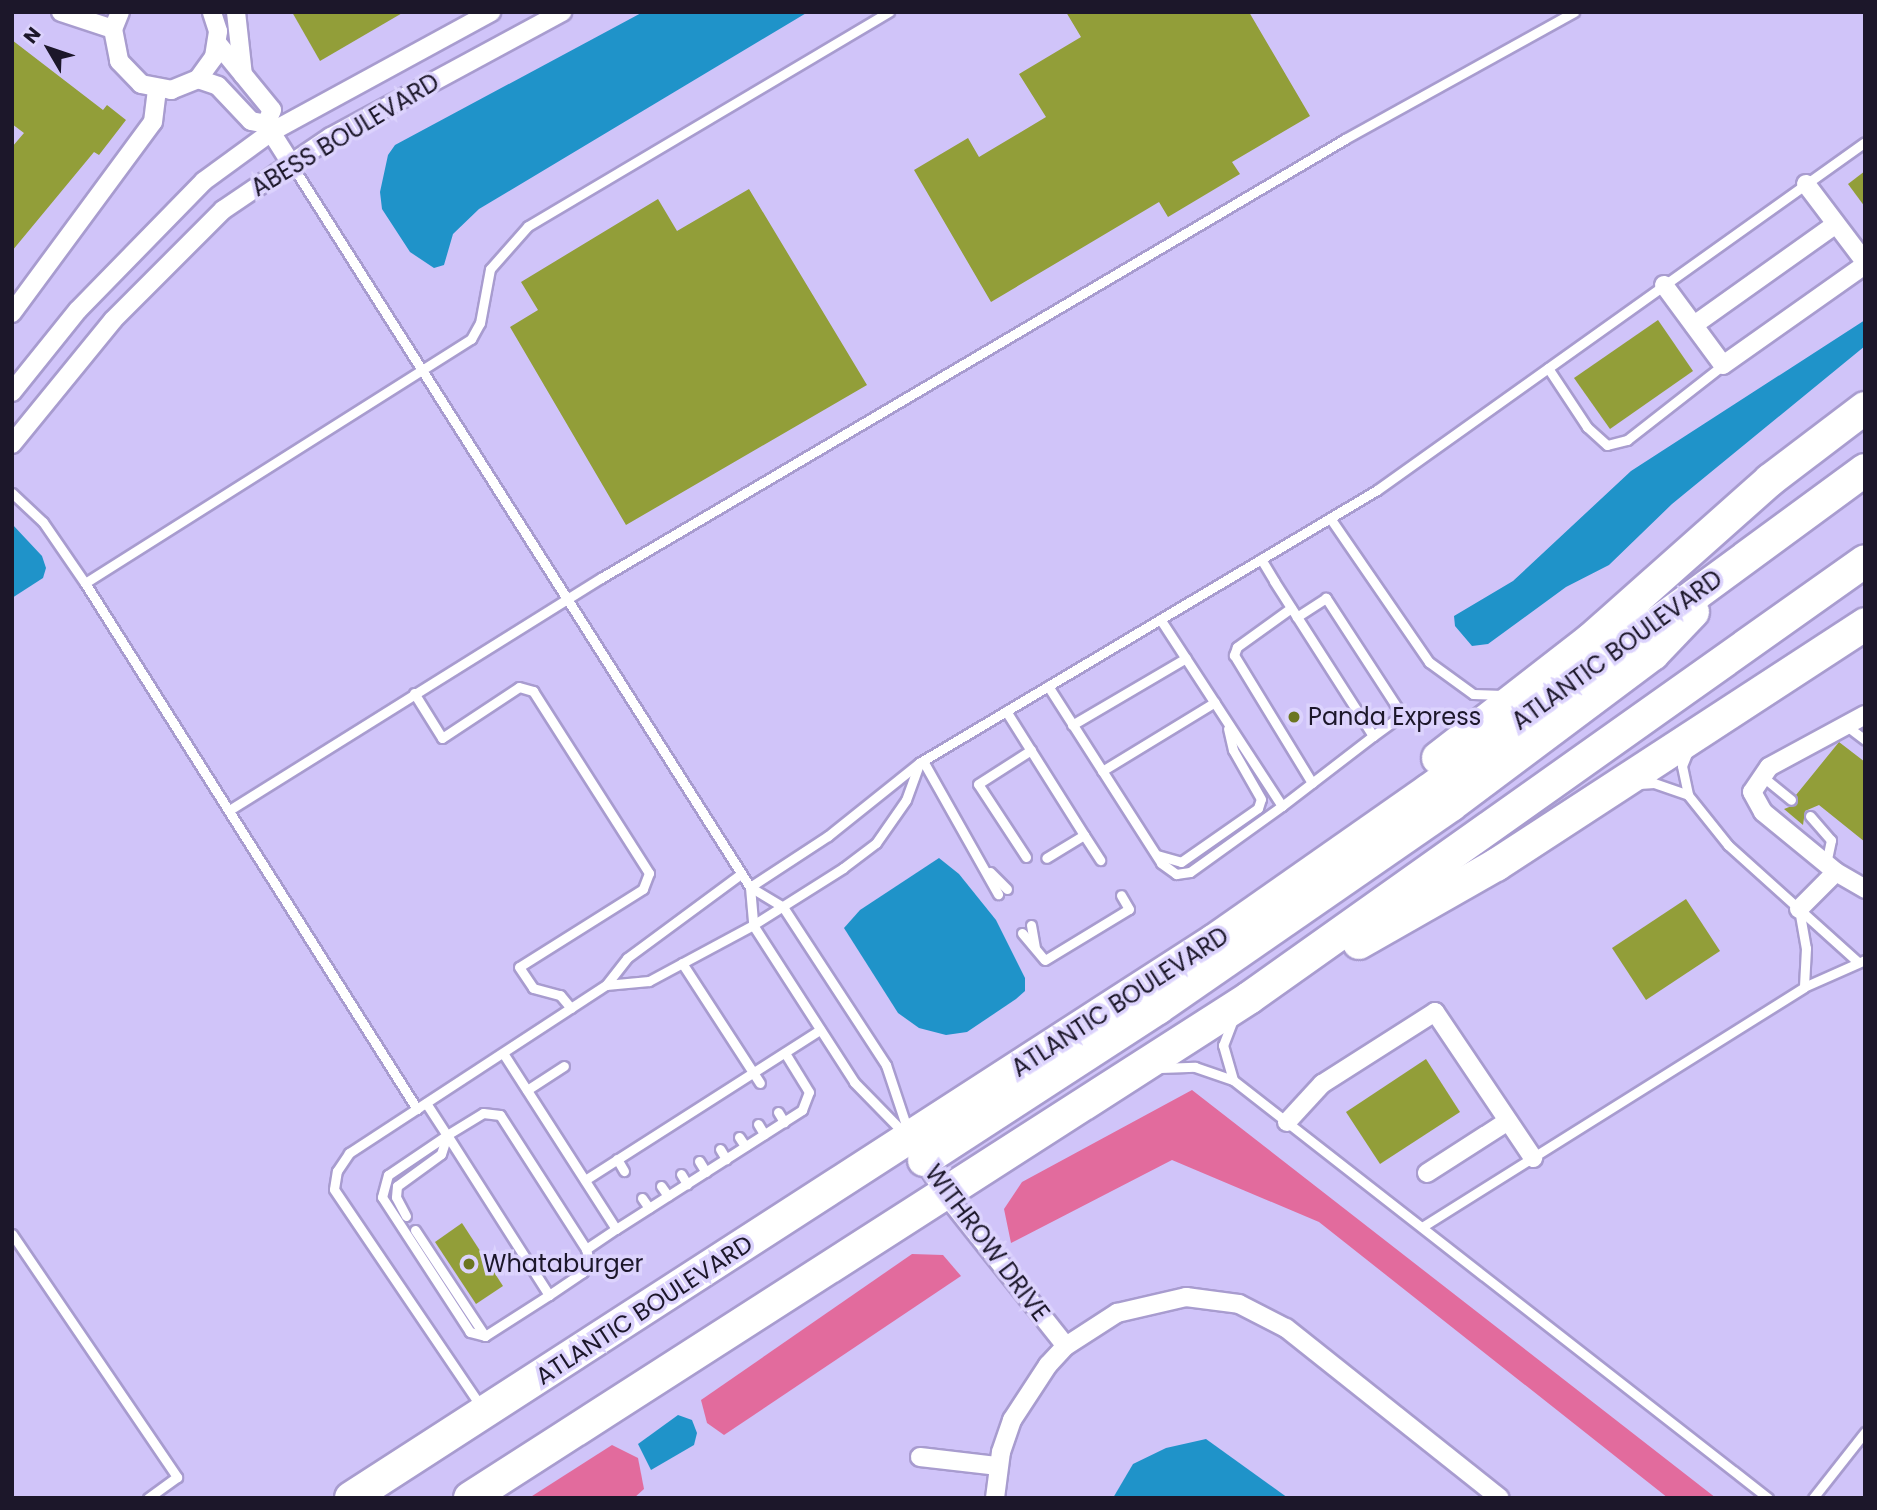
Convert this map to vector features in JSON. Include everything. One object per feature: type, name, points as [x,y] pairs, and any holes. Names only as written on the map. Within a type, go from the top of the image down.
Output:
[{"type":"highway","points":[[1215,940],[1515,695],[1590,640],[1770,480],[1865,408]]},
{"type":"highway","name":"ATLANTIC BOULEVARD","points":[[351,1498],[485,1412],[917,1150],[1428,791],[1865,470]]},
{"type":"highway","points":[[917,1150],[1158,1008],[1462,796],[1653,654],[1753,551]]},
{"type":"highway","points":[[470,1498],[1144,1068],[1249,998],[1865,561]]},
{"type":"highway","points":[[1249,998],[1437,900],[1865,624]]},
{"type":"street","points":[[61,12],[117,21],[118,61],[128,75],[157,90],[185,86],[198,79],[208,68],[218,44]]},
{"type":"street","points":[[212,12],[218,44],[272,110],[268,128]]},
{"type":"street","points":[[236,12],[243,75]]},
{"type":"street","name":"ABESS BOULEVARD","points":[[12,392],[129,254],[204,181],[268,128],[491,12]]},
{"type":"street","name":"ABESS BOULEVARD","points":[[12,444],[162,266],[223,209],[290,162],[562,12]]},
{"type":"street","points":[[198,79],[218,86],[251,121],[268,128],[290,162]]},
{"type":"street","points":[[12,313],[153,122],[157,90]]},
{"type":"street","points":[[1664,285],[1723,365],[1865,263],[1806,184]]},
{"type":"street","points":[[1694,326],[1836,224]]},
{"type":"street","points":[[1865,715],[1844,723],[1769,767],[1752,792],[1763,811],[1831,868],[1865,889]]},
{"type":"street","points":[[1799,909],[1831,868]]},
{"type":"street","points":[[1287,1122],[1322,1084],[1435,1012],[1533,1158]]},
{"type":"street","points":[[1427,1173],[1508,1121]]},
{"type":"street","name":"WITHROW DRIVE","points":[[917,1150],[945,1194],[1066,1346]]},
{"type":"street","points":[[995,1498],[998,1466],[1012,1420],[1028,1391],[1066,1346],[1117,1313],[1151,1301],[1186,1297],[1239,1304],[1286,1328],[1500,1498]]},
{"type":"street","points":[[920,1457],[998,1466]]},
{"type":"lane","points":[[85,583],[471,339],[480,323],[490,269],[528,226],[889,12]]},
{"type":"lane","points":[[231,809],[565,599],[1345,139],[1574,12]]},
{"type":"lane","points":[[750,887],[796,860],[921,762],[1330,518],[1548,368],[1865,142]]},
{"type":"lane","points":[[290,162],[741,874],[750,887],[783,907],[886,1065],[917,1150]]},
{"type":"lane","points":[[1548,368],[1587,427],[1606,444],[1626,440],[1723,365]]},
{"type":"lane","points":[[12,493],[43,522],[85,583],[231,809],[417,1109]]},
{"type":"lane","points":[[1330,518],[1416,646],[1440,674],[1473,694],[1515,695]]},
{"type":"lane","points":[[1261,559],[1373,736]]},
{"type":"lane","points":[[1048,686],[1156,854],[1176,874],[1190,872],[1282,806],[1402,715],[1326,598],[1294,612],[1237,646],[1234,655],[1312,783]]},
{"type":"lane","points":[[1160,619],[1282,806]]},
{"type":"lane","points":[[1072,725],[1186,658]]},
{"type":"lane","points":[[414,694],[442,738],[519,687],[533,691],[649,873],[643,888],[519,967],[533,988],[560,995],[570,1008]]},
{"type":"lane","points":[[1102,771],[1215,702]]},
{"type":"lane","points":[[1006,711],[1100,860]]},
{"type":"lane","points":[[1156,854],[1181,862],[1258,808],[1261,799],[1233,750],[1227,721]]},
{"type":"lane","points":[[1844,723],[1865,740]]},
{"type":"lane","points":[[1422,1227],[1804,987],[1862,961],[1728,845],[1688,795],[1682,766],[1696,733]]},
{"type":"lane","points":[[1026,857],[978,784],[1031,750]]},
{"type":"lane","points":[[606,985],[649,981],[783,907],[876,843],[906,800],[921,762]]},
{"type":"lane","points":[[921,762],[1002,891]]},
{"type":"lane","points":[[1763,777],[1791,800]]},
{"type":"lane","points":[[1616,786],[1654,783],[1688,795]]},
{"type":"lane","points":[[1810,816],[1831,839],[1831,868]]},
{"type":"lane","points":[[1046,858],[1084,835]]},
{"type":"lane","points":[[485,1412],[334,1189],[337,1171],[349,1153],[606,985],[627,958],[741,874]]},
{"type":"lane","points":[[750,887],[753,925],[854,1082],[917,1150]]},
{"type":"lane","points":[[1022,933],[1045,960],[1129,909],[1121,895]]},
{"type":"lane","points":[[1799,909],[1807,948],[1804,987]]},
{"type":"lane","points":[[1031,925],[1035,947]]},
{"type":"lane","points":[[682,963],[760,1083]]},
{"type":"lane","points":[[1233,1080],[1223,1045],[1249,998]]},
{"type":"lane","points":[[585,1180],[820,1030]]},
{"type":"lane","points":[[503,1053],[616,1229]]},
{"type":"lane","points":[[586,1249],[802,1110],[810,1092],[785,1053]]},
{"type":"lane","points":[[527,1090],[564,1066]]},
{"type":"lane","points":[[1144,1068],[1195,1067],[1233,1080],[1768,1498]]},
{"type":"lane","points":[[733,1086],[739,1096]]},
{"type":"lane","points":[[714,1098],[721,1108]]},
{"type":"lane","points":[[426,1103],[549,1295]]},
{"type":"lane","points":[[696,1109],[702,1120]]},
{"type":"lane","points":[[483,1112],[500,1115],[586,1249],[589,1261],[583,1272],[485,1336],[470,1332],[382,1197],[388,1175],[447,1135],[483,1112]]},
{"type":"lane","points":[[778,1112],[784,1122]]},
{"type":"lane","points":[[675,1123],[681,1133]]},
{"type":"lane","points":[[758,1124],[764,1134]]},
{"type":"lane","points":[[406,1216],[396,1197],[397,1186],[441,1154],[447,1135]]},
{"type":"lane","points":[[656,1135],[662,1145]]},
{"type":"lane","points":[[739,1137],[745,1146]]},
{"type":"lane","points":[[635,1148],[642,1159]]},
{"type":"lane","points":[[720,1149],[726,1159]]},
{"type":"lane","points":[[617,1159],[624,1171]]},
{"type":"lane","points":[[699,1161],[705,1172]]},
{"type":"lane","points":[[681,1174],[687,1184]]},
{"type":"lane","points":[[661,1186],[668,1196]]},
{"type":"lane","points":[[642,1198],[649,1208]]},
{"type":"lane","points":[[415,1230],[485,1336]]},
{"type":"lane","points":[[12,1234],[177,1477],[148,1498]]},
{"type":"lane","points":[[1813,1498],[1865,1432]]},
{"type":"shaded area","points":[[1192,1090],[1716,1498],[1668,1498],[1319,1222],[1172,1160],[1011,1243],[1004,1209],[1022,1182]]},
{"type":"shaded area","points":[[912,1254],[943,1255],[961,1276],[724,1435],[707,1423],[701,1400]]},
{"type":"shaded area","points":[[612,1445],[638,1458],[644,1489],[634,1498],[529,1498]]},
{"type":"water","points":[[643,12],[808,12],[479,209],[453,234],[444,265],[434,268],[410,252],[382,209],[380,192],[388,155],[395,145]]},
{"type":"water","points":[[1865,320],[1865,346],[1672,504],[1609,565],[1566,587],[1488,644],[1472,646],[1455,626],[1454,616],[1513,581],[1631,471]]},
{"type":"water","points":[[12,524],[42,556],[46,568],[43,578],[12,598]]},
{"type":"water","points":[[939,858],[959,874],[996,920],[1025,978],[1025,991],[1016,999],[967,1032],[946,1035],[919,1028],[898,1013],[844,928],[860,910]]},
{"type":"water","points":[[678,1415],[692,1420],[697,1433],[694,1445],[651,1470],[638,1444]]},
{"type":"water","points":[[1206,1439],[1288,1498],[1113,1498],[1133,1464],[1166,1448]]},
{"type":"building","points":[[292,12],[404,12],[320,61]]},
{"type":"building","points":[[1066,12],[1249,12],[1310,116],[1232,162],[1240,174],[1168,217],[1159,202],[991,302],[914,170],[968,138],[979,157],[1046,117],[1019,74],[1081,37]]},
{"type":"building","points":[[12,40],[103,110],[107,105],[126,120],[99,155],[94,152],[12,251],[12,147],[24,133],[12,124]]},
{"type":"building","points":[[1865,171],[1865,207],[1848,184]]},
{"type":"building","points":[[749,189],[867,385],[626,525],[510,327],[538,310],[521,282],[658,199],[677,231]]},
{"type":"building","points":[[1658,320],[1693,371],[1610,429],[1574,378]]},
{"type":"building","points":[[1839,742],[1865,762],[1865,842],[1819,805],[1805,811],[1803,825],[1784,809],[1797,804],[1796,795]]},
{"type":"building","points":[[1686,899],[1720,951],[1646,1000],[1612,948]]},
{"type":"building","points":[[1426,1059],[1460,1112],[1380,1164],[1346,1112]]},
{"type":"building","name":"Whataburger","points":[[462,1223],[503,1286],[476,1304],[435,1242]]},
{"type":"place","name":"Panda Express","points":[[1294,717]]},
{"type":"place","name":"Whataburger","points":[[469,1264]]}]
